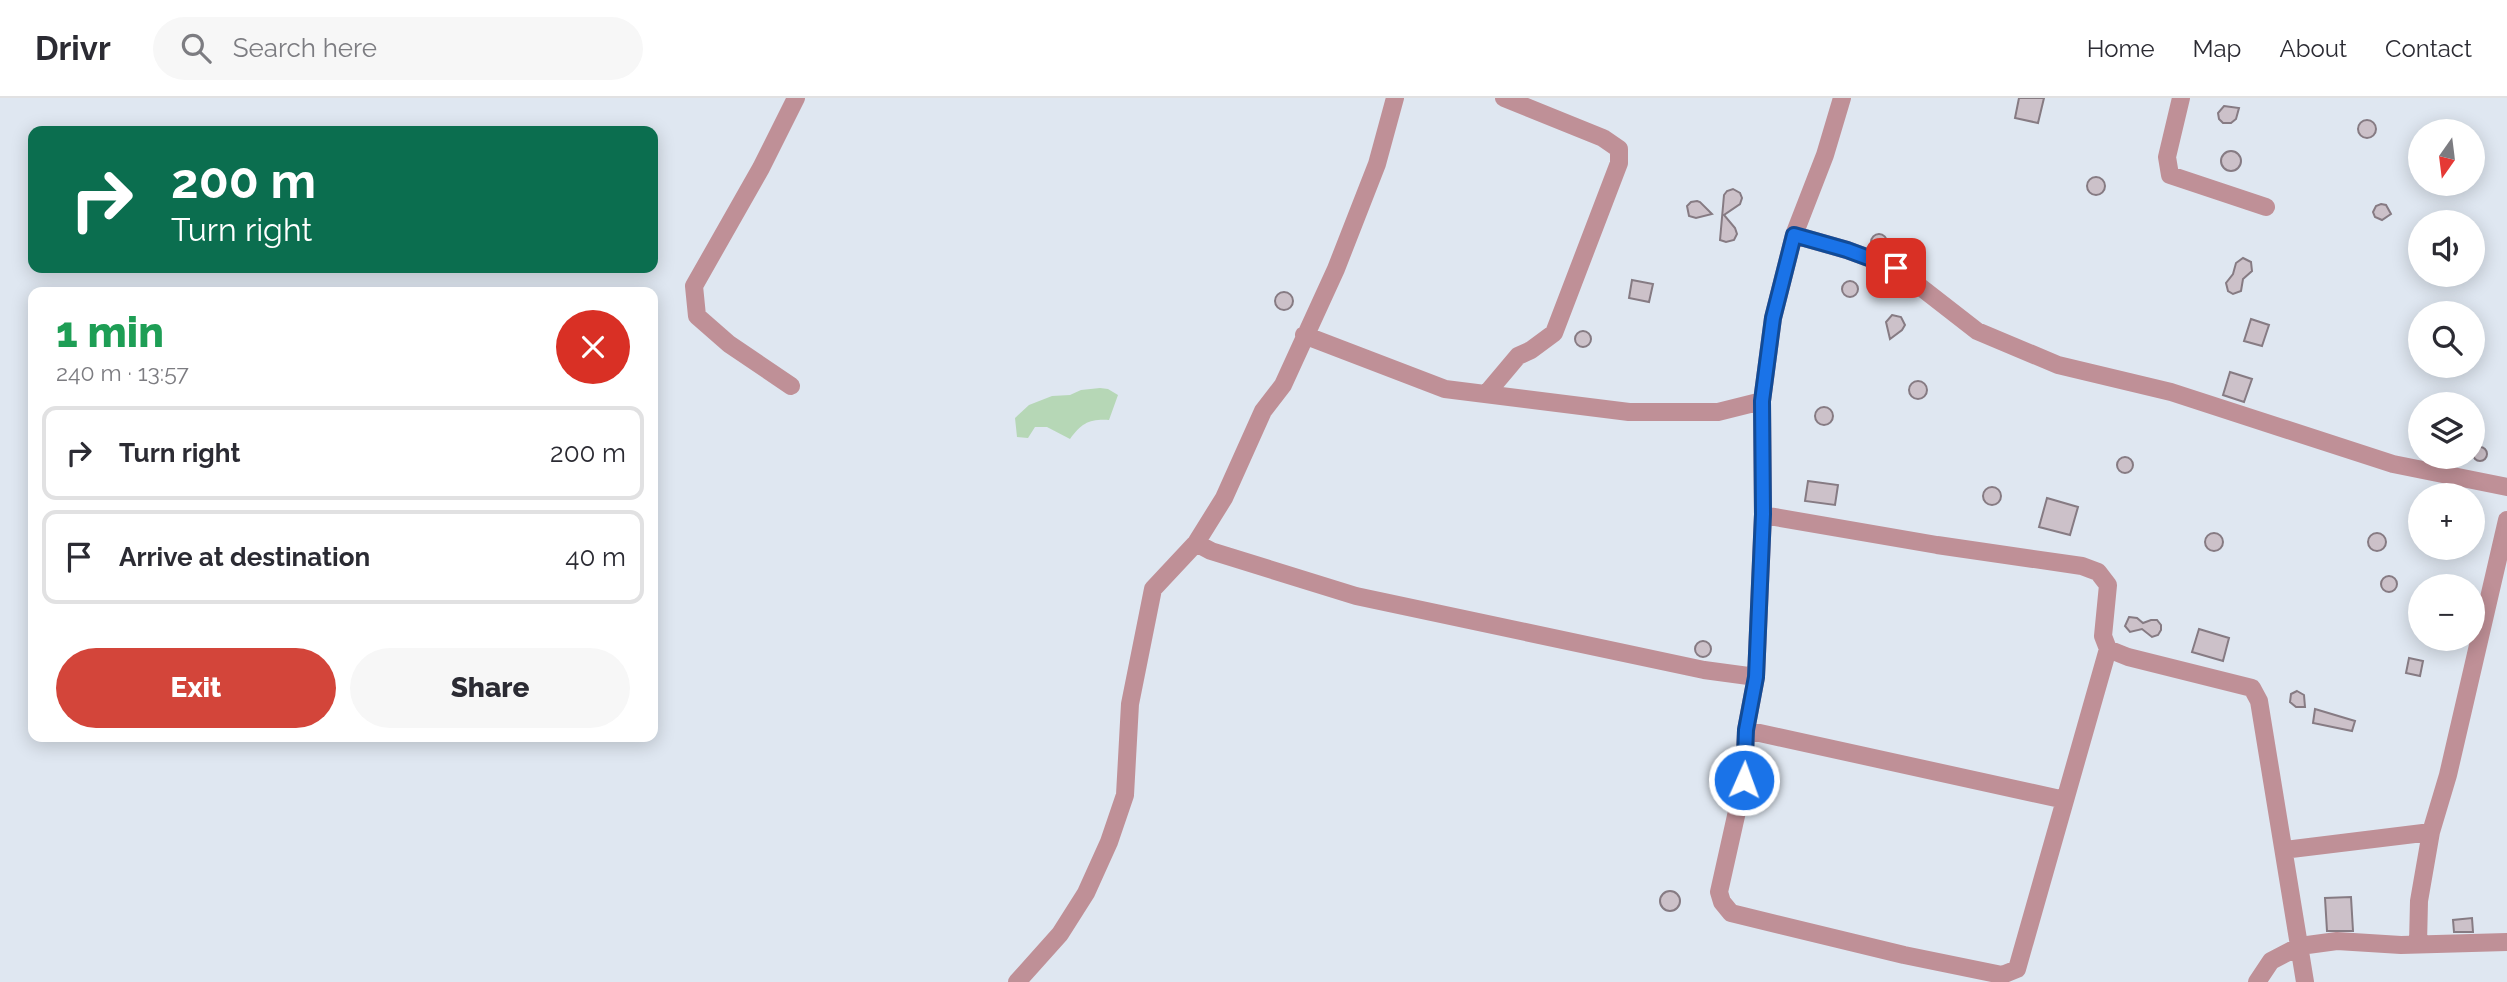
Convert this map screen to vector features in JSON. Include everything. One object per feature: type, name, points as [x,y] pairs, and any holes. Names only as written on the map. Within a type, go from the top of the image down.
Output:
[{"type":"street","points":[[791,386],[729,344],[697,316],[694,286],[761,169],[796,98]]},
{"type":"street","points":[[1017,982],[1060,934],[1086,892],[1109,842],[1125,795],[1130,704],[1153,589],[1196,543],[1224,498],[1264,411],[1283,385],[1336,269],[1377,164],[1395,98]]},
{"type":"street","points":[[1486,394],[1518,355],[1531,350],[1554,333],[1619,163],[1619,149],[1603,138],[1504,98]]},
{"type":"street","points":[[1763,514],[1873,535],[2022,556],[2090,569],[2098,572],[2108,585],[2103,636],[2108,649],[2017,968],[2002,975],[1904,956],[1731,913],[1721,902],[1719,892],[1744,780],[1746,730],[1756,677],[1763,514],[1762,401],[1773,318],[1794,235],[1825,155],[1842,98]]},
{"type":"street","points":[[2181,98],[2166,157],[2170,175],[2266,207]]},
{"type":"street","points":[[1794,235],[1896,268],[1977,331],[2058,365],[2171,392],[2392,464],[2507,487]]},
{"type":"street","points":[[1304,335],[1445,389],[1629,412],[1718,412],[1762,401]]},
{"type":"street","points":[[2418,944],[2419,901],[2431,832],[2448,775],[2507,520]]},
{"type":"street","points":[[1196,543],[1211,551],[1356,596],[1704,670],[1756,677]]},
{"type":"street","points":[[2108,649],[2128,657],[2252,688],[2259,701],[2305,982]]},
{"type":"street","points":[[1746,730],[2065,800]]},
{"type":"street","points":[[2284,850],[2431,832]]},
{"type":"street","points":[[2257,982],[2271,961],[2300,946],[2337,942],[2507,942]]},
{"type":"green space","points":[[1100,388],[1118,395],[1109,420],[1087,423],[1070,439],[1047,427],[1035,427],[1028,438],[1017,437],[1015,418],[1029,405],[1052,396]]},
{"type":"building","points":[[2019,98],[2044,98],[2038,123],[2015,118]]},
{"type":"building","points":[[2224,106],[2239,108],[2236,119],[2231,123],[2223,123],[2219,119],[2218,113]]},
{"type":"building","points":[[2367,120],[2373,123],[2376,129],[2373,135],[2367,138],[2361,135],[2358,129],[2361,123]]},
{"type":"building","points":[[2231,151],[2238,154],[2241,161],[2238,168],[2231,171],[2224,168],[2221,161],[2224,154]]},
{"type":"building","points":[[2096,177],[2102,180],[2105,186],[2102,192],[2096,195],[2090,192],[2087,186],[2090,180]]},
{"type":"building","points":[[1733,189],[1740,193],[1742,198],[1740,204],[1724,215],[1737,234],[1734,240],[1726,242],[1720,240],[1724,195]]},
{"type":"building","points":[[1697,201],[1712,214],[1696,218],[1689,216],[1687,206]]},
{"type":"building","points":[[2386,205],[2391,214],[2382,220],[2375,217],[2373,212],[2376,206]]},
{"type":"building","points":[[1879,234],[1887,242],[1879,250],[1871,242]]},
{"type":"building","points":[[2243,258],[2251,262],[2252,271],[2243,279],[2241,291],[2233,294],[2228,291],[2226,283],[2233,274],[2236,263]]},
{"type":"building","points":[[1632,280],[1653,284],[1649,302],[1629,298]]},
{"type":"building","points":[[1847,281],[1853,281],[1858,289],[1856,295],[1847,297],[1842,292],[1842,286]]},
{"type":"building","points":[[1284,292],[1290,295],[1293,301],[1290,307],[1284,310],[1278,307],[1275,301],[1278,295]]},
{"type":"building","points":[[1892,315],[1901,317],[1905,325],[1890,339],[1886,322]]},
{"type":"building","points":[[2251,319],[2269,325],[2262,346],[2244,341]]},
{"type":"building","points":[[1583,331],[1589,333],[1589,345],[1583,347],[1577,345],[1575,339],[1577,333]]},
{"type":"building","points":[[2230,372],[2252,379],[2244,402],[2223,395]]},
{"type":"building","points":[[1918,381],[1924,384],[1927,390],[1924,396],[1918,399],[1912,396],[1909,390],[1912,384]]},
{"type":"building","points":[[1824,407],[1830,410],[1833,416],[1830,422],[1824,425],[1818,422],[1815,416],[1818,410]]},
{"type":"building","points":[[2122,457],[2128,457],[2133,465],[2131,471],[2122,473],[2117,468],[2117,462]]},
{"type":"building","points":[[1808,481],[1838,485],[1835,505],[1805,501]]},
{"type":"building","points":[[1992,487],[1998,490],[2001,496],[1998,502],[1992,505],[1986,502],[1983,496],[1986,490]]},
{"type":"building","points":[[2047,498],[2078,507],[2070,535],[2039,527]]},
{"type":"building","points":[[2214,533],[2220,536],[2223,542],[2220,548],[2214,551],[2208,548],[2205,542],[2208,536]]},
{"type":"building","points":[[2377,533],[2383,536],[2386,542],[2383,548],[2377,551],[2371,548],[2368,542],[2371,536]]},
{"type":"building","points":[[2389,576],[2395,578],[2395,590],[2389,592],[2383,590],[2381,584],[2383,578]]},
{"type":"building","points":[[2129,617],[2137,618],[2143,623],[2157,620],[2161,630],[2158,635],[2152,637],[2142,629],[2130,632],[2125,626]]},
{"type":"building","points":[[2199,629],[2229,638],[2223,661],[2192,652]]},
{"type":"building","points":[[1703,641],[1709,643],[1709,655],[1703,657],[1697,655],[1695,649],[1697,643]]},
{"type":"building","points":[[2409,658],[2423,661],[2420,676],[2406,673]]},
{"type":"building","points":[[2297,691],[2304,695],[2305,707],[2296,707],[2290,702],[2291,694]]},
{"type":"building","points":[[2315,709],[2355,721],[2352,731],[2313,723]]},
{"type":"building","points":[[1670,891],[1677,894],[1680,901],[1677,908],[1670,911],[1663,908],[1660,901],[1663,894]]},
{"type":"building","points":[[2351,897],[2353,931],[2327,931],[2325,898]]},
{"type":"building","points":[[2472,918],[2473,932],[2454,932],[2453,920]]},
{"type":"route","points":[[1744,780],[1746,730],[1756,677],[1763,514],[1762,401],[1773,318],[1794,235],[1896,268]]}]
